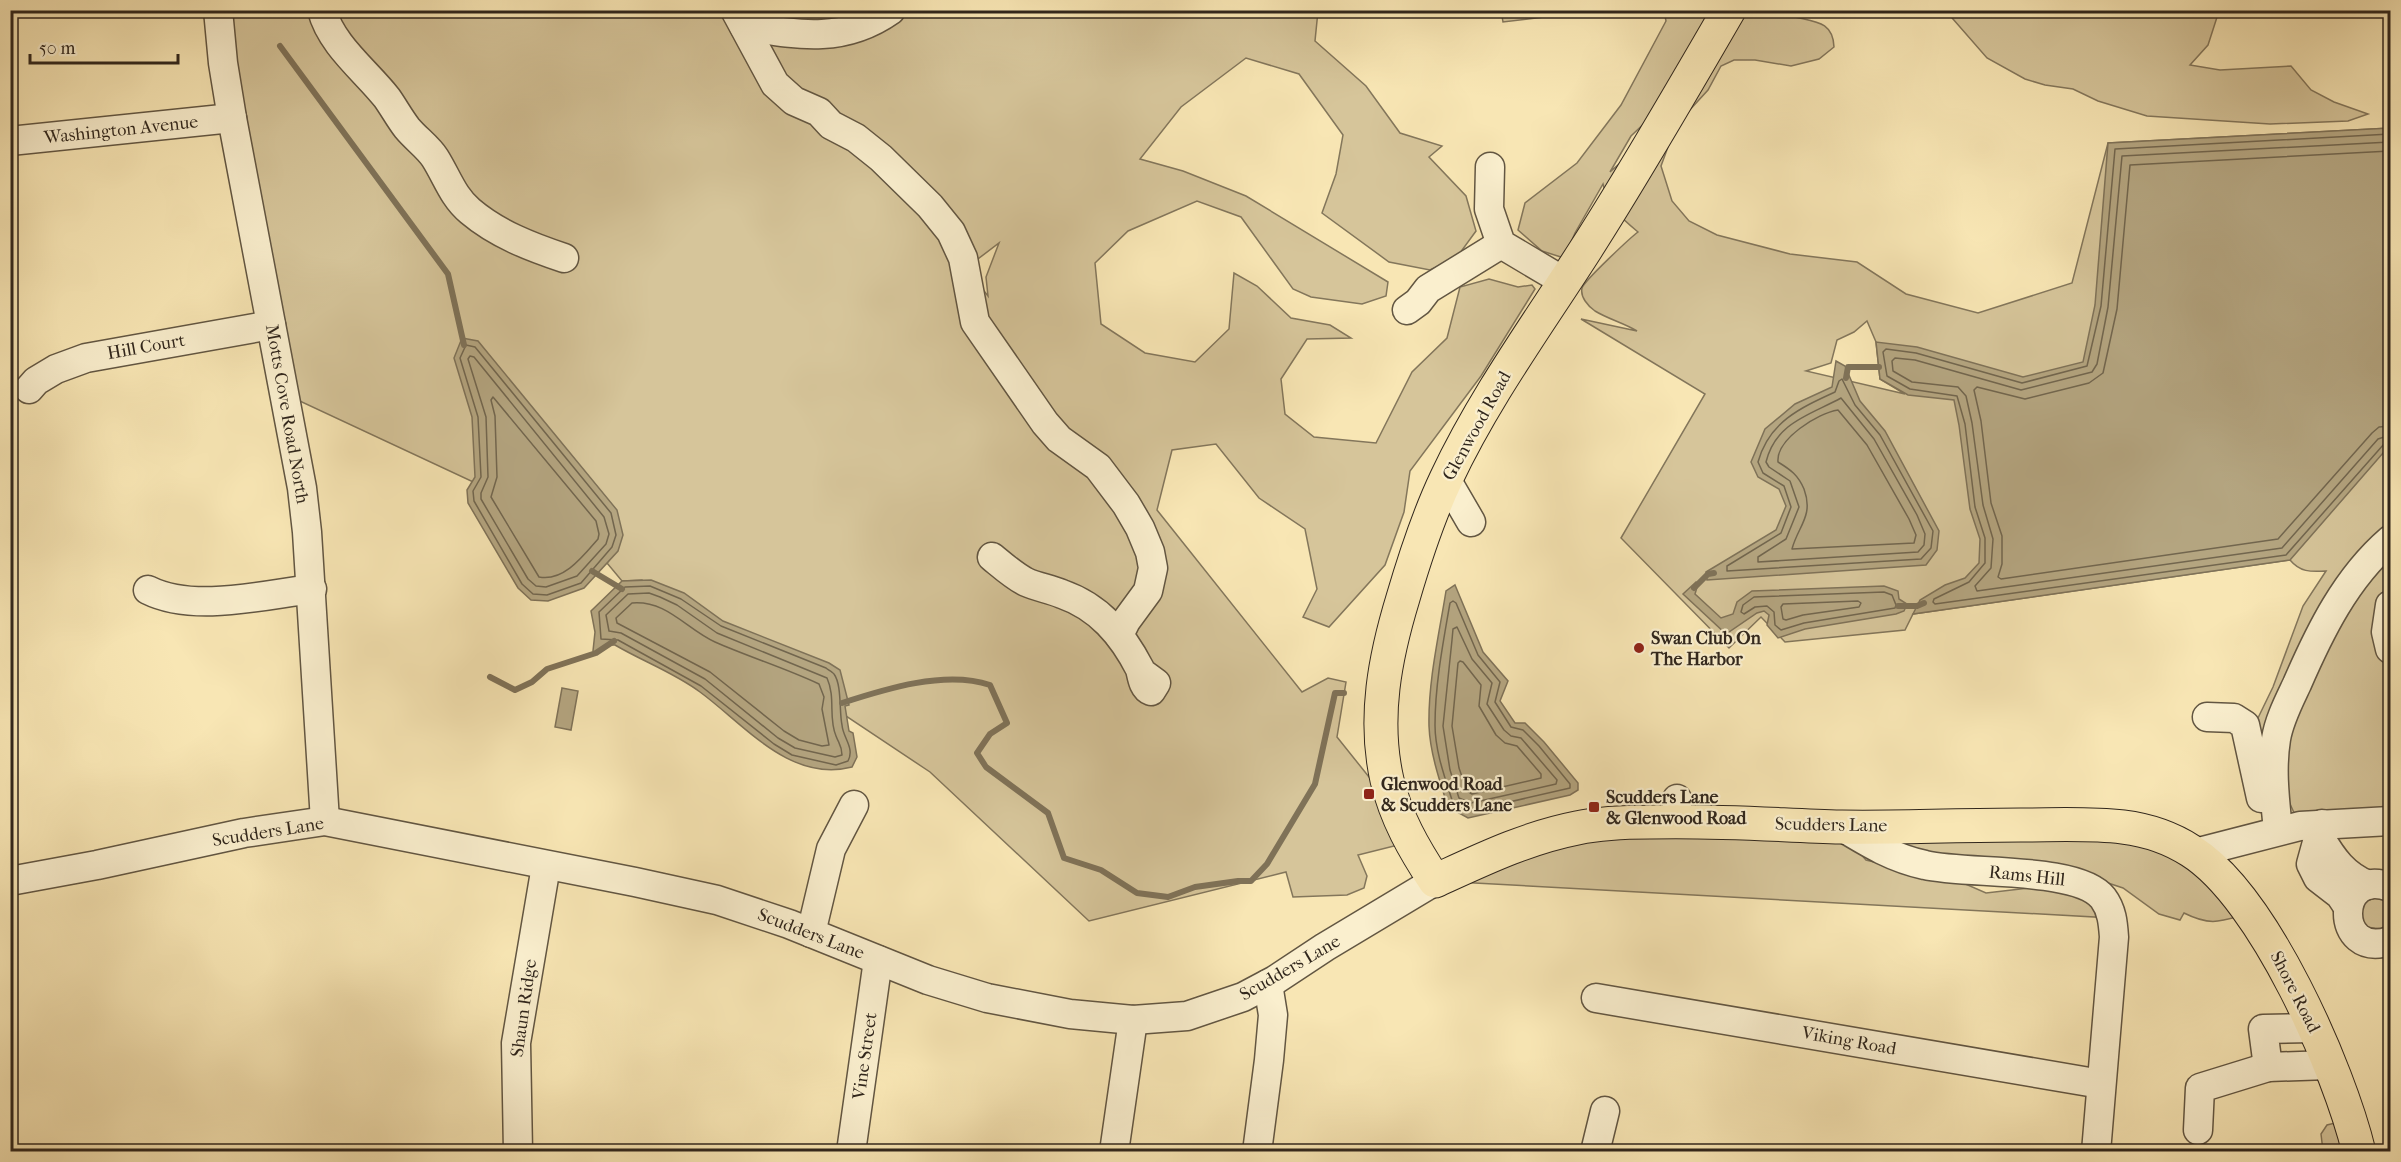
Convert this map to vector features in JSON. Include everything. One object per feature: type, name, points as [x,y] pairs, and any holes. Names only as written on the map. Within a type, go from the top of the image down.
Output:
[{"type":"main road","name":"Glenwood Road","points":[[1435,881],[1410,842],[1397,812],[1387,778],[1380,717],[1389,642],[1418,547],[1446,479],[1496,388],[1623,190],[1728,10]]},
{"type":"main road","name":"Scudders Lane","points":[[1435,881],[1518,844],[1576,828],[1677,810],[1842,827],[2055,825],[2122,827],[2159,836],[2195,853]]},
{"type":"main road","name":"Shore Road","points":[[2195,853],[2231,886],[2271,945],[2329,1065],[2359,1152]]},
{"type":"street","name":"Motts Cove Road North","points":[[218,10],[223,63],[232,118],[302,488],[312,589],[325,821]]},
{"type":"street","points":[[322,10],[330,29],[341,45],[387,99],[408,130],[436,159],[458,200],[496,229],[564,258]]},
{"type":"street","points":[[740,18],[779,33],[813,35],[843,33],[866,26],[891,10]]},
{"type":"street","points":[[740,18],[764,68],[785,95],[819,112],[831,125],[856,138],[881,158],[930,206],[951,232],[963,258],[975,322],[1045,423],[1059,439],[1098,467],[1140,528],[1154,568],[1148,591],[1126,621],[1119,635]]},
{"type":"street","name":"Washington Avenue","points":[[10,141],[232,118]]},
{"type":"street","points":[[1490,167],[1489,208],[1502,244],[1565,282]]},
{"type":"street","points":[[1407,310],[1418,302],[1428,289],[1502,244]]},
{"type":"street","name":"Hill Court","points":[[30,389],[36,381],[56,369],[86,358],[271,325]]},
{"type":"street","points":[[1446,479],[1471,522]]},
{"type":"street","points":[[2273,832],[2276,738],[2282,717],[2314,644],[2346,588],[2370,557],[2391,540]]},
{"type":"street","points":[[992,557],[1026,582],[1082,602],[1111,624],[1133,655],[1141,672]]},
{"type":"street","points":[[148,590],[165,598],[200,602],[312,589]]},
{"type":"street","points":[[2391,605],[2386,632],[2391,649]]},
{"type":"street","points":[[2207,717],[2234,717],[2245,725],[2273,832]]},
{"type":"street","points":[[812,933],[818,896],[831,849],[854,805]]},
{"type":"street","name":"Scudders Lane","points":[[10,881],[98,865],[244,833],[325,821],[717,900],[812,933],[928,980],[987,998],[1070,1014],[1133,1020],[1187,1016],[1243,997],[1268,984],[1435,881]]},
{"type":"street","points":[[2195,853],[2273,832],[2321,831],[2391,821]]},
{"type":"street","name":"Rams Hill","points":[[1842,827],[1882,852],[1926,866],[2069,879],[2093,889],[2102,896],[2113,918],[2114,937],[2096,1152]]},
{"type":"street","points":[[2321,831],[2342,869],[2354,879],[2379,886]]},
{"type":"street","points":[[2321,831],[2311,864],[2318,878],[2340,895],[2348,907]]},
{"type":"street","name":"Shaun Ridge","points":[[519,1152],[516,1043],[546,866]]},
{"type":"street","points":[[2379,886],[2359,890],[2352,897],[2347,917],[2356,936],[2373,944],[2391,941]]},
{"type":"street","name":"Vine Street","points":[[851,1152],[878,960]]},
{"type":"street","points":[[1257,1152],[1273,1015],[1268,984]]},
{"type":"street","name":"Viking Road","points":[[1596,998],[2101,1084]]},
{"type":"street","points":[[1114,1152],[1133,1020]]},
{"type":"street","points":[[2268,1067],[2263,1029],[2313,1028]]},
{"type":"street","points":[[2198,1130],[2200,1088],[2268,1067],[2329,1065]]},
{"type":"street","points":[[1595,1152],[1605,1111]]},
{"type":"shaded area","points":[[1501,10],[1592,10],[1592,11],[1503,22]]},
{"type":"shaded area","points":[[143,11],[1318,11],[1315,41],[1366,86],[1400,133],[1442,146],[1429,157],[1466,196],[1476,231],[1457,257],[1430,270],[1389,262],[1322,213],[1336,174],[1343,135],[1299,74],[1246,58],[1181,107],[1140,159],[1183,171],[1246,196],[1388,282],[1386,296],[1362,304],[1311,297],[1293,289],[1241,217],[1197,201],[1128,231],[1095,263],[1101,324],[1145,353],[1195,362],[1229,329],[1234,273],[1257,286],[1291,318],[1330,325],[1351,338],[1307,339],[1281,379],[1285,414],[1314,437],[1376,443],[1412,372],[1447,338],[1460,287],[1489,279],[1518,287],[1532,285],[1535,289],[1481,376],[1410,471],[1404,512],[1385,565],[1329,627],[1303,617],[1317,589],[1305,529],[1259,498],[1216,444],[1172,450],[1157,510],[1302,692],[1328,678],[1346,682],[1337,737],[1397,812],[1410,842],[1358,855],[1367,876],[1364,888],[1347,895],[1293,897],[1286,872],[1089,921],[930,772],[642,580],[622,581],[607,563],[610,559],[546,516],[289,396],[220,19]],"holes":[[[999,243],[986,277],[988,296],[966,268]]]},
{"type":"shaded area","points":[[1664,11],[1795,11],[1791,16],[1814,21],[1826,27],[1833,38],[1834,47],[1819,59],[1791,66],[1755,60],[1734,60],[1721,66],[1708,90],[1676,125],[1661,166],[1672,201],[1689,221],[1717,235],[1790,254],[1857,262],[1906,294],[1978,313],[2072,283],[2108,143],[2390,128],[2390,821],[2300,826],[2261,747],[2256,722],[2273,687],[2303,606],[2326,571],[2306,570],[2290,560],[1913,614],[1905,630],[1785,642],[1761,617],[1729,648],[1621,538],[1705,394],[1581,319],[1637,331],[1595,311],[1582,295],[1582,288],[1590,277],[1638,232],[1616,211],[1608,199],[1603,184],[1575,233],[1564,258],[1542,251],[1518,230],[1525,203],[1577,163],[1621,105],[1666,21]],"holes":[[[1651,117],[1629,155],[1610,172],[1631,136]],[[1867,321],[1876,342],[1880,379],[1905,394],[1806,371],[1831,363],[1837,340],[1854,332]]]},
{"type":"shaded area","points":[[1946,11],[2219,11],[2208,45],[2190,65],[2220,70],[2291,66],[2311,90],[2334,102],[2368,114],[2348,121],[2270,124],[2147,116],[2098,101],[2073,89],[2025,79],[1987,58]]},
{"type":"shaded area","points":[[1576,828],[2139,830],[2250,913],[2210,921],[2184,913],[2180,920],[2159,914],[2123,888],[2084,875],[1859,852],[1866,860],[1895,867],[1938,872],[1986,893],[2029,888],[2073,892],[2113,918],[1456,882]]},
{"type":"shaded area","points":[[2368,897],[2387,900],[2390,904],[2390,921],[2381,929],[2366,927],[2358,909]]},
{"type":"shaded area","points":[[2335,1123],[2359,1151],[2323,1151],[2321,1134],[2327,1125]]},
{"type":"water","points":[[2390,128],[2390,445],[2290,560],[1913,614],[1920,600],[1945,585],[1965,578],[1979,563],[1980,539],[1970,509],[1954,400],[1908,395],[1880,379],[1876,342],[1917,347],[2023,377],[2083,362],[2095,305],[2108,143]]},
{"type":"water","points":[[462,338],[478,341],[617,510],[623,535],[618,551],[584,588],[548,601],[531,600],[518,588],[468,503],[467,490],[475,477],[472,417],[454,358]]},
{"type":"water","points":[[1836,361],[1845,366],[1860,401],[1885,431],[1939,531],[1937,550],[1926,565],[1707,580],[1706,572],[1776,530],[1786,506],[1779,489],[1758,477],[1751,462],[1765,429],[1795,404],[1832,387]]},
{"type":"water","points":[[651,580],[684,593],[723,621],[829,663],[840,670],[849,705],[845,706],[849,731],[853,733],[857,757],[852,767],[830,770],[808,767],[789,759],[770,748],[700,692],[680,679],[615,645],[607,645],[596,653],[593,651],[595,632],[591,611],[622,581]]},
{"type":"water","points":[[1696,582],[1698,584],[1695,594],[1721,618],[1733,614],[1737,602],[1752,591],[1884,586],[1898,591],[1899,599],[1907,604],[1904,611],[1896,614],[1805,629],[1778,638],[1767,625],[1769,615],[1764,611],[1757,613],[1726,634],[1683,594]]},
{"type":"water","points":[[1455,585],[1483,652],[1508,681],[1500,701],[1515,723],[1525,723],[1578,783],[1578,790],[1570,795],[1468,818],[1448,807],[1431,747],[1429,709],[1434,658],[1446,591]]},
{"type":"water","points":[[562,688],[578,691],[571,730],[555,727]]},
{"type":"waterway","points":[[280,46],[448,274],[464,345]]},
{"type":"waterway","points":[[1846,378],[1848,367],[1879,367]]},
{"type":"waterway","points":[[592,571],[622,589]]},
{"type":"waterway","points":[[1694,588],[1708,574],[1714,573]]},
{"type":"waterway","points":[[1898,606],[1917,606],[1924,603]]},
{"type":"waterway","points":[[490,677],[515,690],[532,682],[547,669],[596,653],[614,641]]},
{"type":"waterway","points":[[842,703],[896,687],[935,680],[972,681],[990,685],[1007,723],[990,734],[977,753],[986,767],[1048,813],[1064,858],[1101,870],[1137,893],[1168,897],[1195,887],[1251,881],[1267,864],[1315,784],[1335,693],[1344,693]]},
{"type":"place","name":"Swan Club On The Harbor","points":[[1639,648]]},
{"type":"place","name":"Glenwood Road & Scudders Lane","points":[[1369,794]]},
{"type":"place","name":"Scudders Lane & Glenwood Road","points":[[1594,807]]}]
